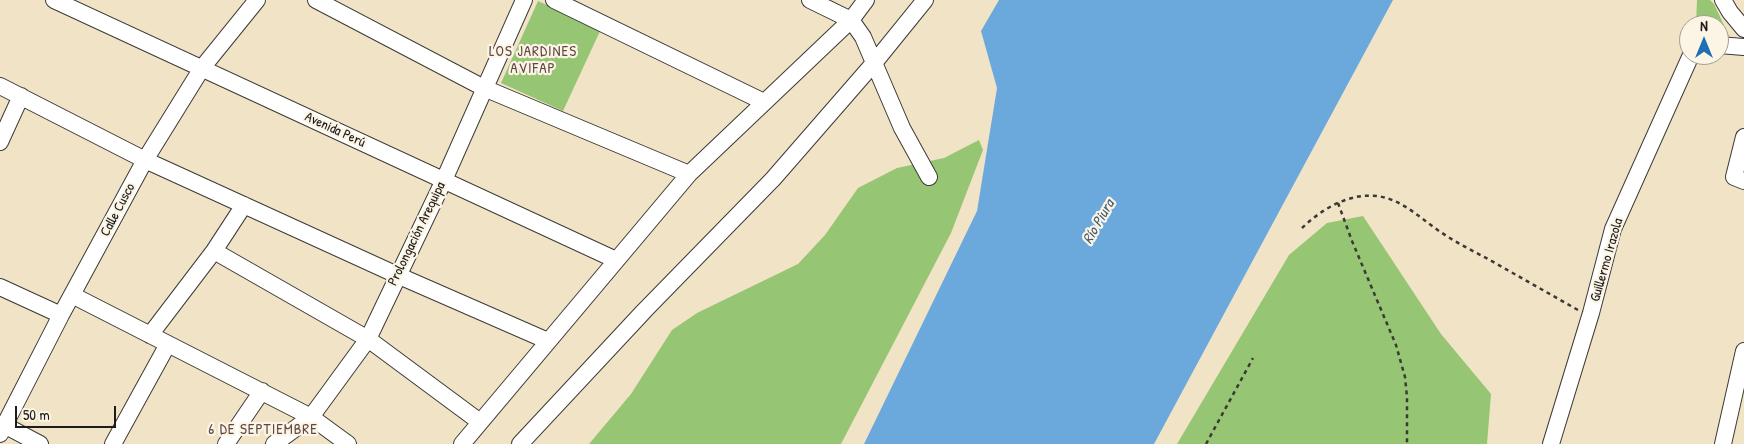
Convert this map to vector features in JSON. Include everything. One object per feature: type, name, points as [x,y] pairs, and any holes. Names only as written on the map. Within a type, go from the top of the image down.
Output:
[{"type":"street","name":"Avenida Perú","points":[[54,0],[616,260]]},
{"type":"street","name":"Calle Cusco","points":[[4,419],[145,160],[202,68],[257,0]]},
{"type":"street","points":[[316,0],[484,88],[689,174]]},
{"type":"street","name":"Prolongación Arequipa","points":[[274,444],[311,416],[368,339],[444,180],[524,0]]},
{"type":"street","points":[[554,0],[764,102]]},
{"type":"street","points":[[810,0],[851,20],[863,37],[902,128],[929,177]]},
{"type":"street","points":[[462,444],[689,174],[851,20],[866,0]]},
{"type":"street","points":[[520,444],[645,310],[773,179],[874,64],[925,0]]},
{"type":"street","points":[[1723,0],[1744,29]]},
{"type":"street","points":[[1729,46],[1744,47]]},
{"type":"street","name":"Guillermo Irazola","points":[[1551,444],[1590,317],[1613,229],[1687,65]]},
{"type":"street","points":[[0,86],[145,160],[397,275],[548,341]]},
{"type":"street","points":[[0,142],[21,96]]},
{"type":"street","points":[[1744,137],[1734,176],[1744,181]]},
{"type":"street","points":[[150,335],[214,251],[244,205]]},
{"type":"street","points":[[214,251],[368,339],[480,422]]},
{"type":"street","points":[[0,287],[61,314]]},
{"type":"street","points":[[72,295],[311,416],[348,444]]},
{"type":"street","points":[[113,444],[168,344]]},
{"type":"street","points":[[1724,444],[1744,351]]},
{"type":"street","points":[[226,444],[262,391]]},
{"type":"street","points":[[4,419],[40,444]]},
{"type":"path","points":[[1302,228],[1315,216],[1338,203],[1362,196],[1387,198],[1408,208],[1442,233],[1590,317]]},
{"type":"path","points":[[1338,203],[1396,345],[1405,377],[1407,444]]},
{"type":"path","points":[[1206,444],[1253,358]]},
{"type":"green space","points":[[1697,0],[1710,0],[1719,15],[1696,15]]},
{"type":"green space","points":[[538,1],[601,29],[563,111],[501,83]]},
{"type":"green space","points":[[979,140],[983,150],[951,233],[841,444],[589,444],[631,394],[672,330],[697,313],[798,264],[825,235],[858,188],[897,168],[944,158]]},
{"type":"green space","points":[[1363,216],[1441,334],[1491,394],[1487,444],[1177,444],[1289,255],[1327,223]]},
{"type":"water","name":"Río Piura","points":[[999,0],[1393,0],[1154,444],[864,444],[977,211],[997,88],[981,31]]},
{"type":"district","name":"LOS JARDINES AVIFAP","points":[[533,60]]},
{"type":"district","name":"6 DE SEPTIEMBRE","points":[[263,430]]}]
